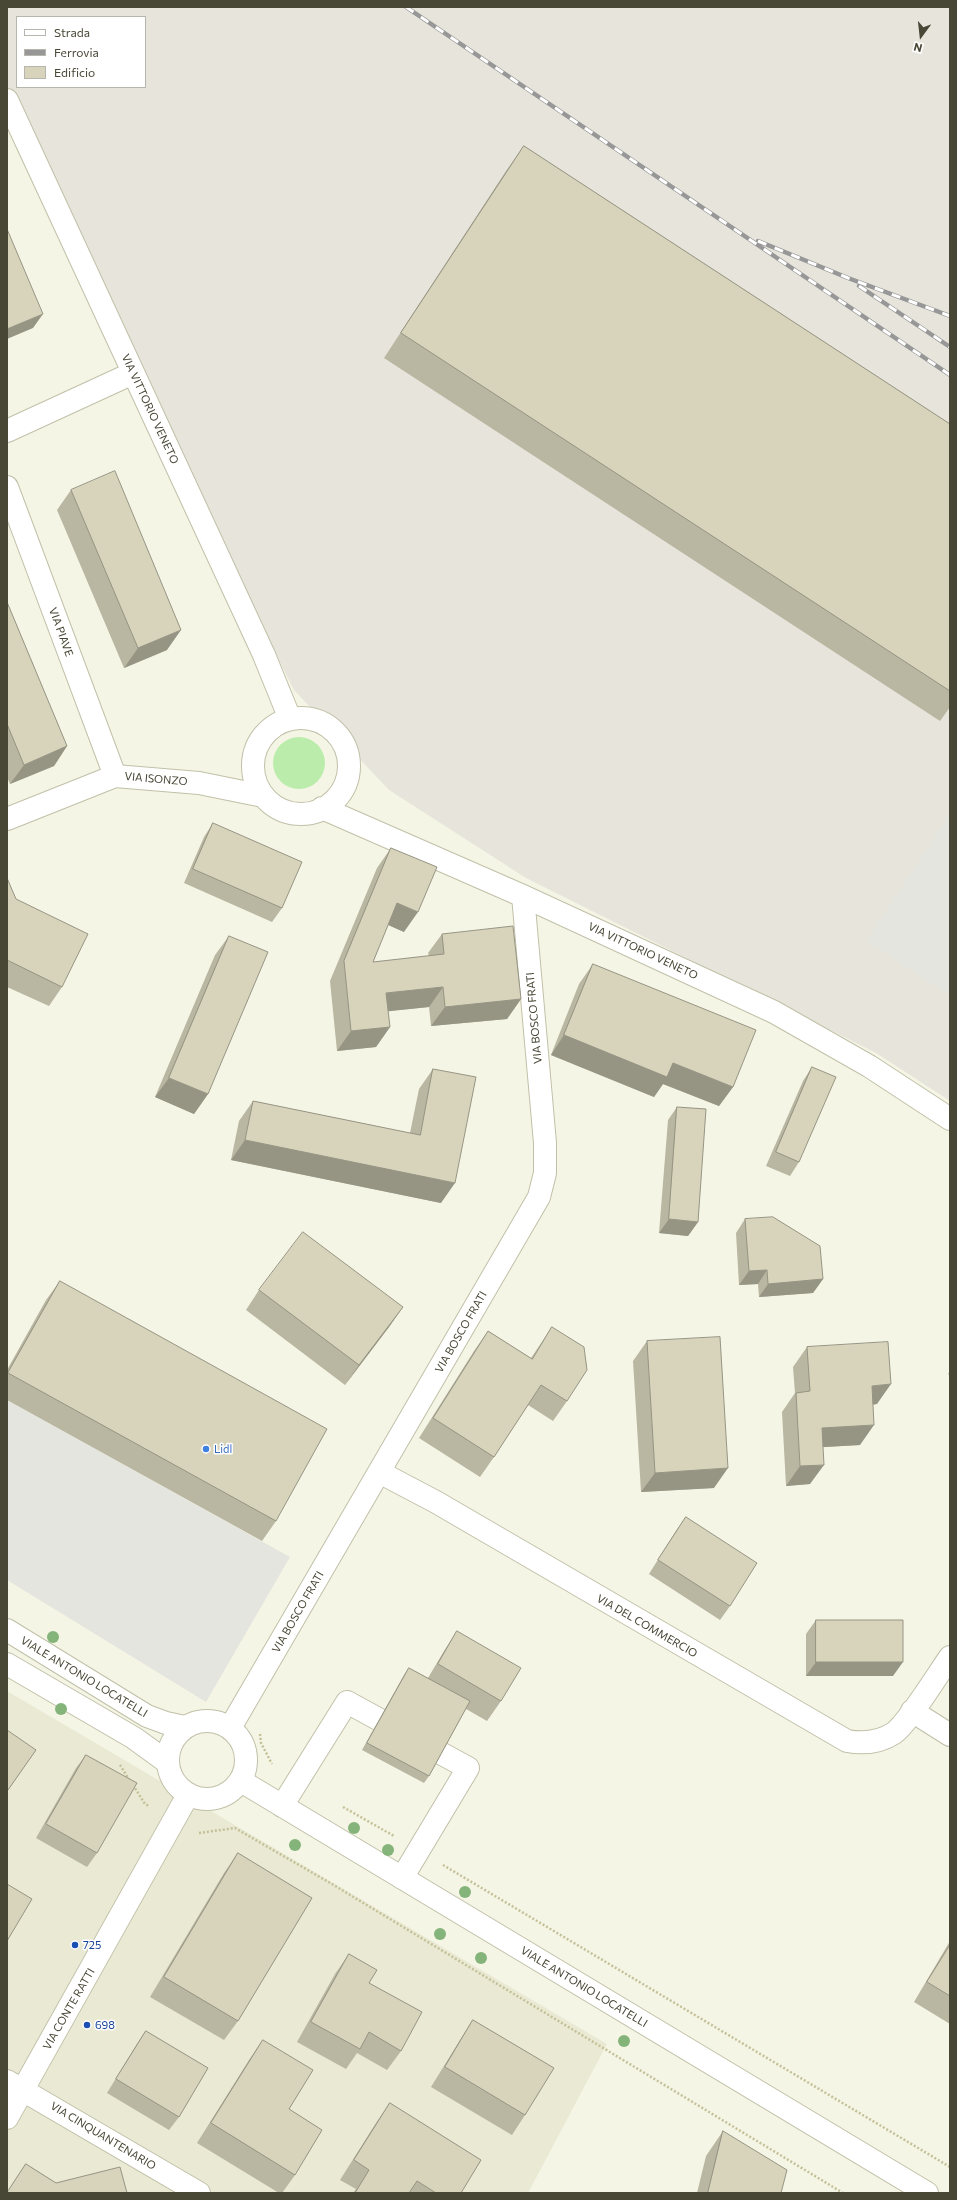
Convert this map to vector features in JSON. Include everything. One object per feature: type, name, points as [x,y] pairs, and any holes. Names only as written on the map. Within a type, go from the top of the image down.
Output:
[{"type":"street","name":"VIA VITTORIO VENETO","points":[[7,100],[260,648],[290,719]]},
{"type":"street","points":[[7,431],[133,373]]},
{"type":"street","name":"VIA PIAVE","points":[[7,487],[115,776]]},
{"type":"street","points":[[306,718],[320,722],[333,730],[343,743],[348,757],[348,773],[344,787],[335,800],[322,808],[307,813],[290,813],[275,806],[263,796],[255,782],[252,766],[255,750],[263,736],[275,725],[290,719],[306,718]]},
{"type":"street","name":"VIA ISONZO","points":[[7,819],[115,776],[199,783],[263,796]]},
{"type":"street","name":"VIA VITTORIO VENETO","points":[[322,808],[523,896],[798,1024],[869,1066],[950,1119]]},
{"type":"street","name":"VIA BOSCO FRATI","points":[[230,1728],[534,1207],[543,1184],[546,1161],[523,896]]},
{"type":"street","name":"VIA DEL COMMERCIO","points":[[379,1472],[436,1502],[847,1741],[866,1743],[884,1739],[895,1733],[950,1657]]},
{"type":"street","name":"VIALE ANTONIO LOCATELLI","points":[[7,1630],[147,1716],[166,1723],[185,1727]]},
{"type":"street","points":[[7,1664],[134,1738],[167,1762]]},
{"type":"street","points":[[282,1806],[347,1702],[468,1768],[402,1878]]},
{"type":"street","points":[[912,1711],[950,1735]]},
{"type":"street","points":[[211,1720],[230,1728],[242,1742],[246,1755],[246,1768],[241,1781],[233,1790],[222,1796],[210,1799],[197,1798],[188,1795],[176,1785],[170,1774],[167,1762],[172,1742],[185,1727],[197,1721],[211,1720]]},
{"type":"street","name":"VIALE ANTONIO LOCATELLI","points":[[241,1781],[926,2193]]},
{"type":"street","name":"VIA CONTE RATTI","points":[[7,2118],[15,2085],[175,1821],[188,1795]]},
{"type":"street","name":"VIA CINQUANTENARIO","points":[[15,2085],[199,2193]]},
{"type":"path","points":[[245,1701],[258,1710],[258,1726],[261,1743],[271,1764],[298,1780]]},
{"type":"path","points":[[120,1764],[145,1804],[199,1833],[235,1828],[332,1884],[842,2193]]},
{"type":"path","points":[[338,1803],[950,2167]]},
{"type":"shaded area","points":[[7,7],[950,7],[950,1101],[876,1053],[526,878],[389,790],[294,690],[133,373],[7,101]]},
{"type":"shaded area","points":[[950,813],[950,995],[867,941]]},
{"type":"shaded area","points":[[7,1400],[290,1557],[206,1702],[7,1580]]},
{"type":"shaded area","points":[[7,1691],[607,2044],[528,2193],[7,2193]]},
{"type":"green space","points":[[294,737],[304,737],[318,744],[325,758],[325,768],[318,782],[304,789],[294,789],[284,785],[277,778],[273,768],[273,758],[277,748],[284,741]]},
{"type":"building","points":[[524,146],[950,424],[950,691],[401,333]]},
{"type":"building","points":[[7,229],[43,314],[7,329]]},
{"type":"building","points":[[115,471],[181,630],[138,648],[71,490]]},
{"type":"building","points":[[7,602],[67,746],[24,765],[7,724]]},
{"type":"building","points":[[213,823],[302,862],[282,908],[193,869]]},
{"type":"building","points":[[391,848],[437,867],[418,912],[397,903],[373,962],[444,954],[442,934],[513,926],[521,999],[445,1007],[443,987],[386,993],[390,1027],[351,1031],[344,961]]},
{"type":"building","points":[[7,878],[16,899],[88,934],[62,987],[7,960]]},
{"type":"building","points":[[229,936],[268,952],[208,1094],[169,1078]]},
{"type":"building","points":[[593,964],[756,1030],[733,1087],[673,1063],[667,1077],[564,1035]]},
{"type":"building","points":[[812,1067],[836,1077],[799,1162],[776,1152]]},
{"type":"building","points":[[433,1069],[476,1077],[455,1183],[245,1140],[253,1101],[420,1135]]},
{"type":"building","points":[[677,1107],[706,1109],[698,1222],[669,1219]]},
{"type":"building","points":[[773,1217],[820,1246],[823,1279],[768,1284],[767,1270],[749,1271],[745,1219]]},
{"type":"building","points":[[303,1232],[403,1307],[359,1365],[259,1290]]},
{"type":"building","points":[[60,1281],[327,1429],[276,1521],[8,1373]]},
{"type":"building","points":[[552,1327],[584,1347],[587,1370],[567,1401],[541,1385],[494,1457],[433,1418],[488,1331],[532,1359]]},
{"type":"building","points":[[720,1337],[728,1468],[655,1473],[647,1341]]},
{"type":"building","points":[[888,1342],[891,1384],[872,1386],[874,1425],[822,1428],[824,1465],[800,1466],[796,1393],[810,1391],[807,1347]]},
{"type":"building","points":[[686,1517],[757,1563],[730,1606],[658,1560]]},
{"type":"building","points":[[816,1620],[903,1620],[903,1662],[816,1662]]},
{"type":"building","points":[[457,1631],[521,1668],[501,1701],[438,1664]]},
{"type":"building","points":[[409,1668],[470,1701],[429,1776],[367,1743]]},
{"type":"building","points":[[7,1730],[36,1750],[8,1790],[7,1789]]},
{"type":"building","points":[[86,1755],[137,1783],[97,1853],[46,1824]]},
{"type":"building","points":[[238,1853],[312,1898],[238,2021],[164,1977]]},
{"type":"building","points":[[7,1884],[32,1899],[7,1941]]},
{"type":"building","points":[[950,1945],[950,1996],[927,1982]]},
{"type":"building","points":[[349,1954],[377,1970],[369,1983],[422,2012],[401,2051],[369,2032],[360,2049],[311,2022]]},
{"type":"building","points":[[473,2020],[554,2068],[525,2115],[445,2067]]},
{"type":"building","points":[[146,2031],[208,2068],[179,2117],[116,2079]]},
{"type":"building","points":[[263,2040],[313,2070],[289,2109],[322,2130],[295,2175],[211,2123]]},
{"type":"building","points":[[390,2103],[481,2160],[461,2193],[436,2193],[417,2181],[409,2193],[355,2193],[369,2170],[354,2160]]},
{"type":"building","points":[[723,2131],[787,2170],[781,2193],[708,2193]]},
{"type":"building","points":[[26,2164],[56,2183],[120,2167],[127,2193],[7,2193]]},
{"type":"railway","points":[[406,7],[950,375]]},
{"type":"railway","points":[[758,241],[848,278],[950,316]]},
{"type":"railway","points":[[859,286],[950,347]]},
{"type":"place","name":"Lidl","points":[[206,1449]]},
{"type":"place","name":"725","points":[[75,1945]]},
{"type":"place","name":"698","points":[[87,2025]]}]
